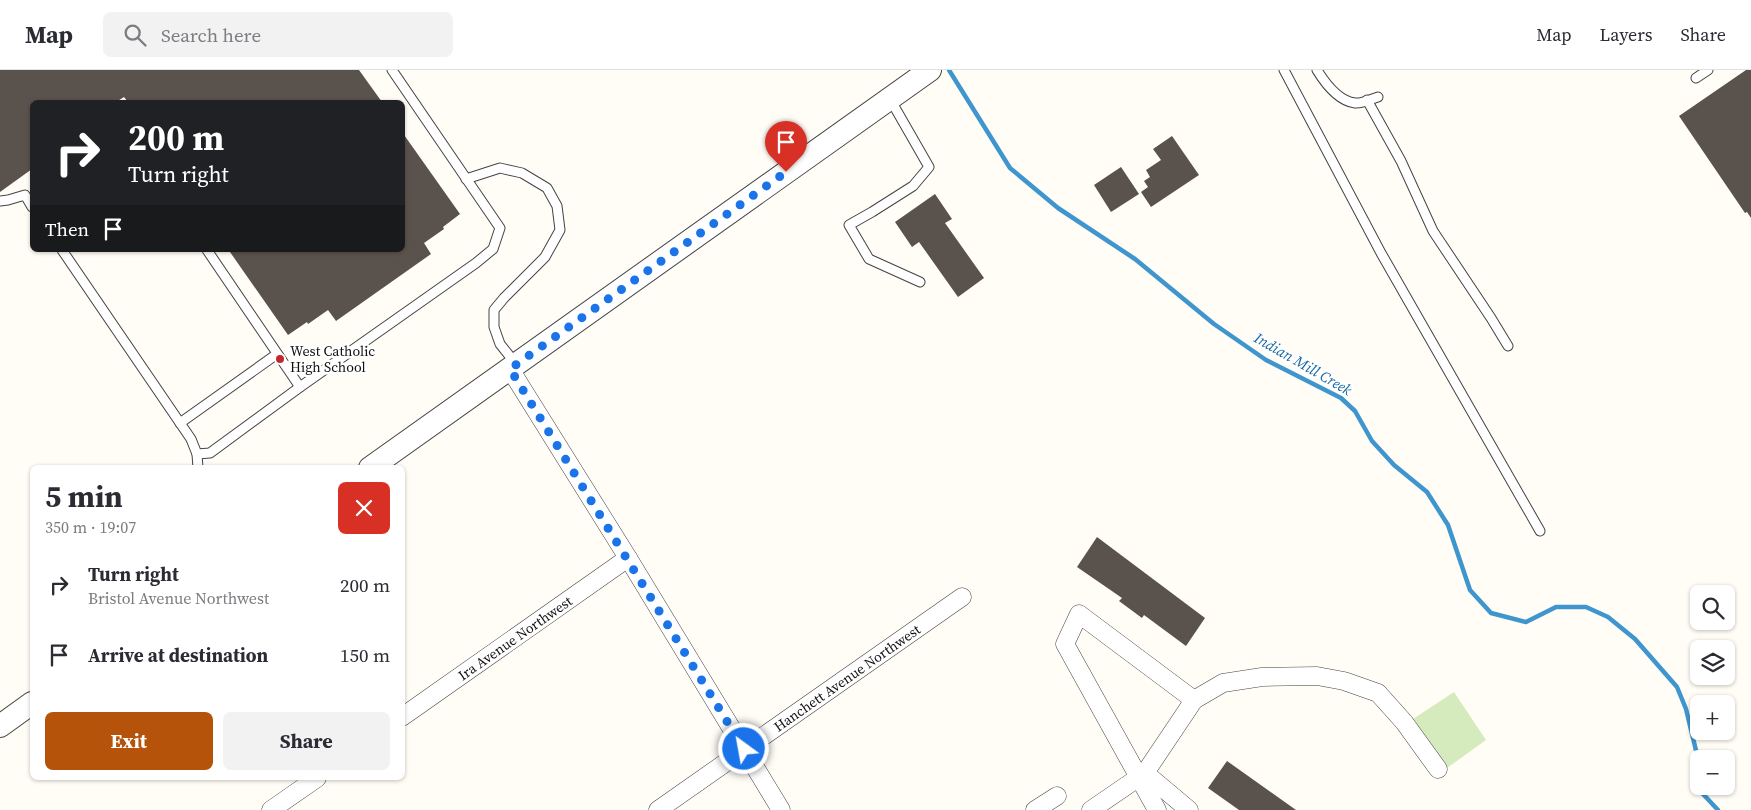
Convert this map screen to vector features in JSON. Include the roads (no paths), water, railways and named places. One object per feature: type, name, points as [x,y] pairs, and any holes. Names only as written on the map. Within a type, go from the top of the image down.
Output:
[{"type":"street","points":[[374,465],[925,73]]},
{"type":"street","points":[[513,366],[781,810]]},
{"type":"street","name":"Ira Avenue Northwest","points":[[405,715],[628,558]]},
{"type":"street","name":"Hanchett Avenue Northwest","points":[[658,810],[962,597]]},
{"type":"street","points":[[1157,810],[1142,775],[1065,644],[1079,614],[1194,700]]},
{"type":"street","points":[[1091,810],[1142,775],[1194,700],[1222,683],[1262,677],[1317,676],[1344,681],[1378,693],[1404,722],[1438,769]]},
{"type":"street","points":[[0,726],[30,705]]},
{"type":"street","points":[[1142,775],[1189,810]]},
{"type":"street","points":[[271,810],[314,780]]},
{"type":"street","points":[[1035,810],[1057,796]]},
{"type":"lane","points":[[197,454],[210,453],[493,250],[500,228],[392,70]]},
{"type":"lane","points":[[1284,70],[1381,253],[1540,530]]},
{"type":"lane","points":[[1317,70],[1331,89],[1344,100],[1356,103],[1378,97]]},
{"type":"lane","points":[[1696,78],[1708,70]]},
{"type":"lane","points":[[890,98],[929,167],[913,186],[849,225],[870,259],[920,282]]},
{"type":"lane","points":[[1368,100],[1401,161],[1433,231],[1508,346]]},
{"type":"lane","points":[[466,178],[500,168],[522,173],[547,188],[558,206],[560,230],[545,257],[494,310],[494,327],[500,344],[513,366]]},
{"type":"lane","points":[[0,201],[29,192]]},
{"type":"lane","points":[[63,252],[180,423],[197,454],[198,465]]},
{"type":"lane","points":[[208,252],[300,387]]},
{"type":"lane","points":[[180,423],[277,354]]},
{"type":"waterway","name":"Indian Mill Creek","points":[[949,70],[1010,168],[1058,208],[1135,259],[1214,324],[1266,360],[1341,398],[1355,411],[1372,441],[1394,465],[1427,492],[1448,525],[1470,590],[1491,613],[1526,622],[1556,607],[1586,607],[1608,617],[1635,639],[1677,687],[1686,709],[1696,750]]},
{"type":"waterway","name":"Indian Mill Creek","points":[[1704,795],[1718,810]]},
{"type":"place","name":"West Catholic High School","points":[[280,359]]}]
